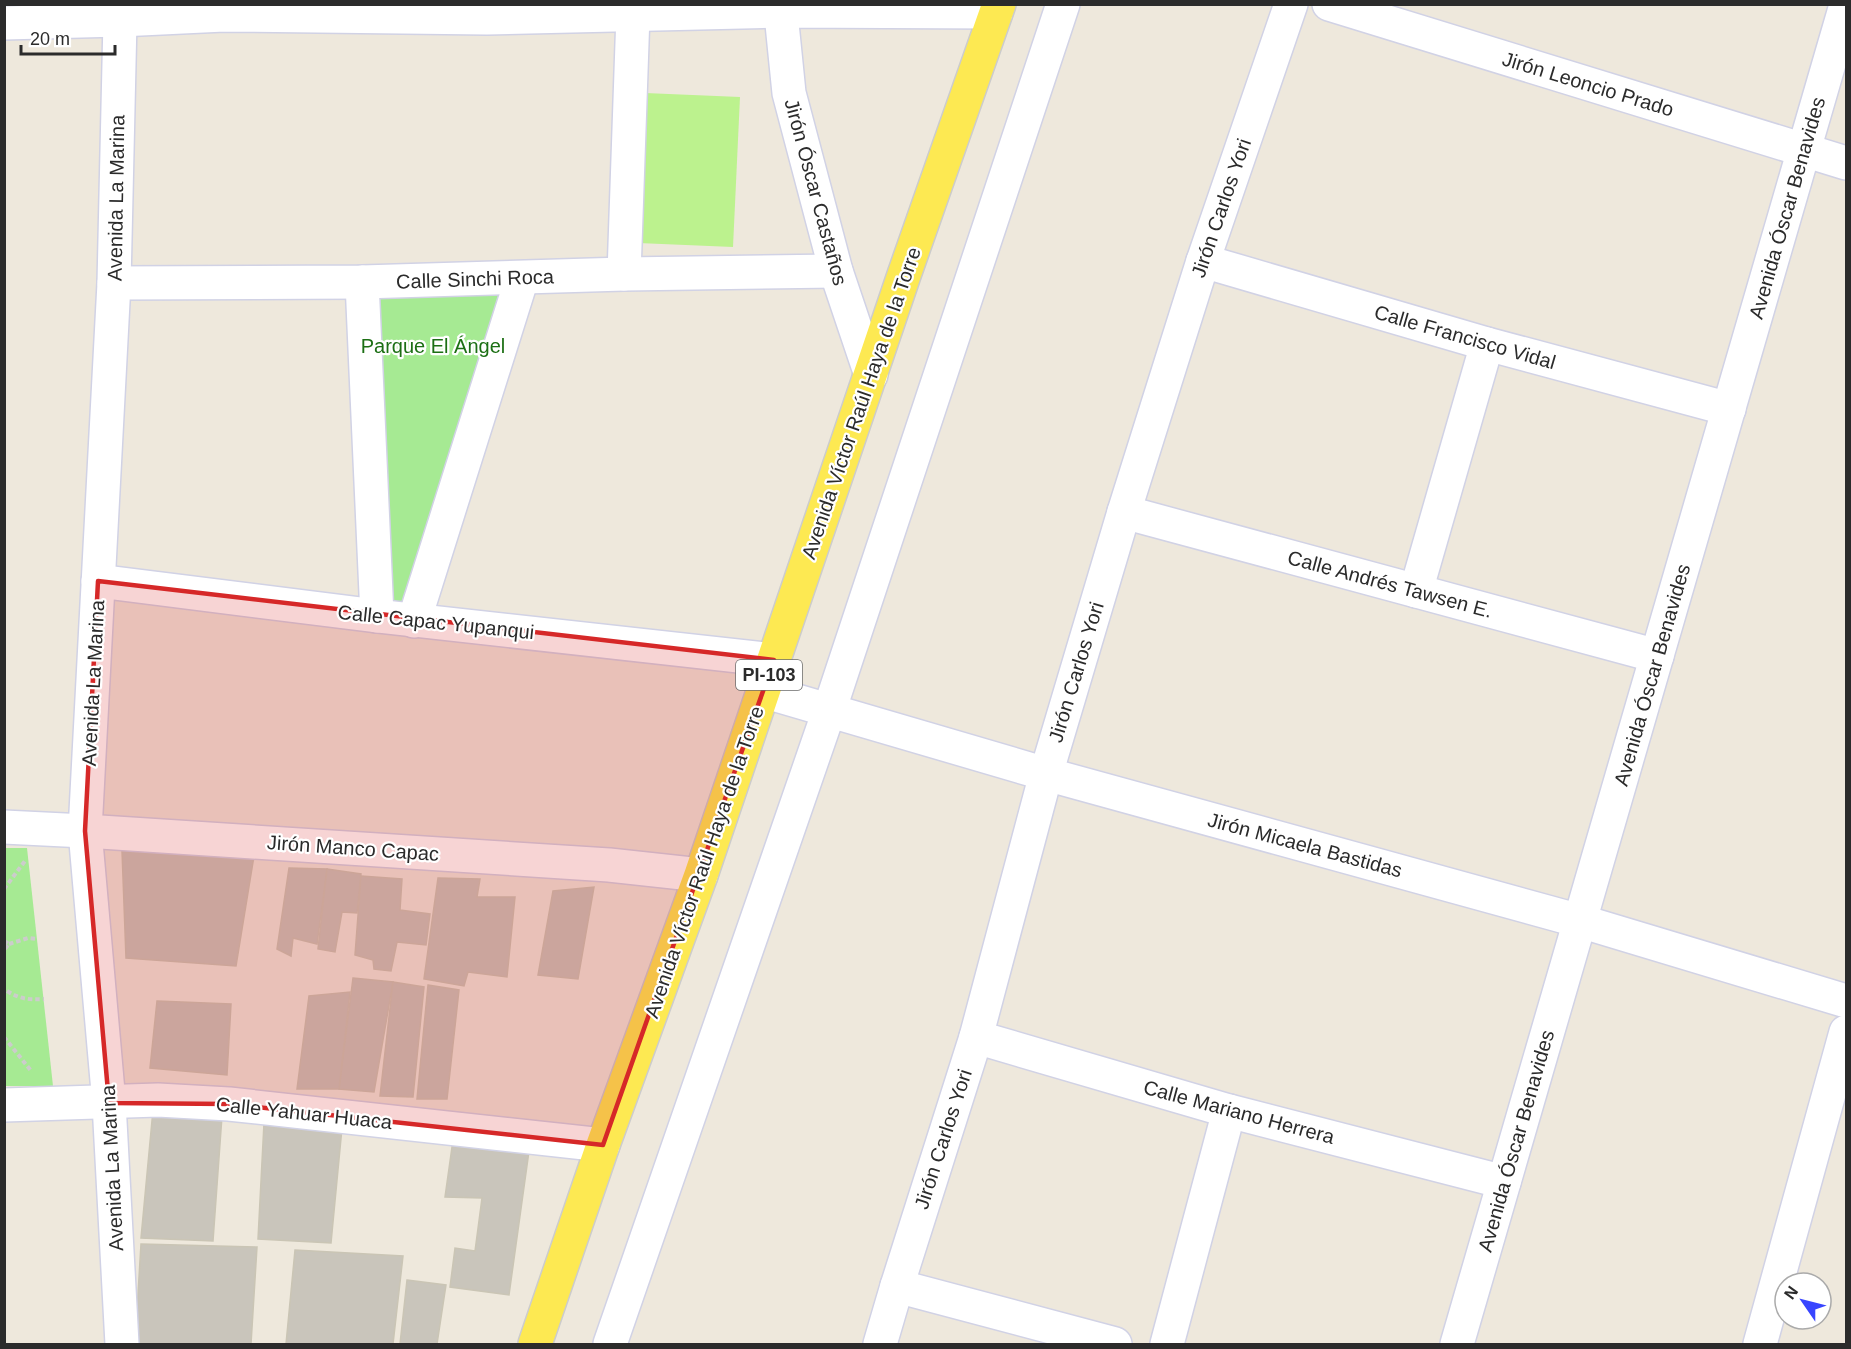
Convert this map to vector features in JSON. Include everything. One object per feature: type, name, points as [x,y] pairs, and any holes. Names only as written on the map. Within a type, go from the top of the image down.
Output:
[{"type":"main road","name":"Avenida Víctor Raúl Haya de la Torre","points":[[534,1344],[701,875],[998,8]]},
{"type":"street","points":[[610,1344],[829,711],[1063,4]]},
{"type":"street","name":"Jirón Carlos Yori","points":[[880,1344],[976,1037],[1046,774],[1124,512],[1203,261],[1291,4]]},
{"type":"street","name":"Jirón Leoncio Prado","points":[[1329,4],[1846,163]]},
{"type":"street","name":"Avenida Óscar Benavides","points":[[1457,1344],[1846,5]]},
{"type":"street","points":[[4,22],[120,20],[226,10],[633,14],[780,8],[998,8]]},
{"type":"street","name":"Jirón Óscar Castaños","points":[[780,8],[789,93],[836,271],[871,375]]},
{"type":"street","points":[[624,274],[633,14]]},
{"type":"street","name":"Avenida La Marina","points":[[120,20],[114,283],[85,831],[110,1102],[122,1344]]},
{"type":"street","name":"Calle Francisco Vidal","points":[[1203,261],[1487,344],[1729,409]]},
{"type":"street","name":"Calle Sinchi Roca","points":[[114,283],[362,282],[624,274],[836,271]]},
{"type":"street","points":[[414,621],[522,278]]},
{"type":"street","points":[[362,282],[377,616]]},
{"type":"street","points":[[1416,591],[1487,344]]},
{"type":"street","name":"Calle Andrés Tawsen E.","points":[[1124,512],[1657,656]]},
{"type":"street","name":"Calle Capac Yupanqui","points":[[98,581],[414,621],[634,643],[774,660]]},
{"type":"street","name":"Jirón Micaela Bastidas","points":[[763,691],[1046,774],[1580,921],[1846,1001]]},
{"type":"street","name":"Jirón Manco Capac","points":[[4,827],[609,865],[701,875]]},
{"type":"street","points":[[1760,1344],[1846,1032]]},
{"type":"street","name":"Calle Mariano Herrera","points":[[976,1037],[1229,1111],[1504,1182]]},
{"type":"street","name":"Calle Yahuar Huaca","points":[[4,1105],[158,1100],[229,1104],[603,1145]]},
{"type":"street","points":[[1167,1344],[1229,1111]]},
{"type":"street","points":[[897,1286],[1116,1344]]},
{"type":"path","points":[[4,889],[28,856]]},
{"type":"path","points":[[4,950],[9,944],[28,938],[38,939]]},
{"type":"path","points":[[4,941],[9,944]]},
{"type":"path","points":[[5,990],[16,997],[28,1000],[44,999]]},
{"type":"path","points":[[4,1037],[36,1078]]},
{"type":"highlighted area","points":[[98,581],[774,660],[603,1145],[229,1104],[109,1103],[85,831]]},
{"type":"green space","points":[[645,93],[740,97],[733,247],[638,243]]},
{"type":"green space","name":"Parque El Ángel","points":[[510,289],[410,603],[383,601],[374,290]]},
{"type":"green space","points":[[5,848],[27,848],[53,1086],[5,1086]]},
{"type":"building","points":[[122,851],[254,856],[236,966],[126,958]]},
{"type":"building","points":[[289,868],[327,869],[317,944],[293,938],[291,956],[277,949]]},
{"type":"building","points":[[327,869],[361,874],[357,913],[342,912],[335,952],[318,949]]},
{"type":"building","points":[[361,876],[402,879],[400,910],[430,914],[426,945],[397,942],[391,971],[374,969],[373,960],[355,955]]},
{"type":"building","points":[[438,878],[480,879],[477,897],[515,897],[507,977],[468,972],[464,986],[424,979]]},
{"type":"building","points":[[594,887],[578,979],[538,975],[553,891]]},
{"type":"building","points":[[353,978],[393,982],[374,1092],[339,1089]]},
{"type":"building","points":[[393,982],[424,987],[413,1097],[380,1096]]},
{"type":"building","points":[[428,985],[459,990],[447,1099],[417,1099]]},
{"type":"building","points":[[350,992],[339,1089],[297,1089],[309,996]]},
{"type":"building","points":[[157,1001],[231,1004],[227,1075],[150,1068]]},
{"type":"building","points":[[153,1110],[222,1116],[213,1241],[141,1238]]},
{"type":"building","points":[[264,1123],[342,1128],[331,1243],[258,1239]]},
{"type":"building","points":[[453,1140],[530,1144],[509,1295],[450,1287],[455,1248],[475,1251],[482,1198],[445,1197]]},
{"type":"building","points":[[141,1244],[257,1247],[251,1344],[135,1344]]},
{"type":"building","points":[[295,1250],[403,1256],[393,1344],[286,1344]]},
{"type":"building","points":[[407,1280],[446,1285],[437,1344],[400,1344]]}]
